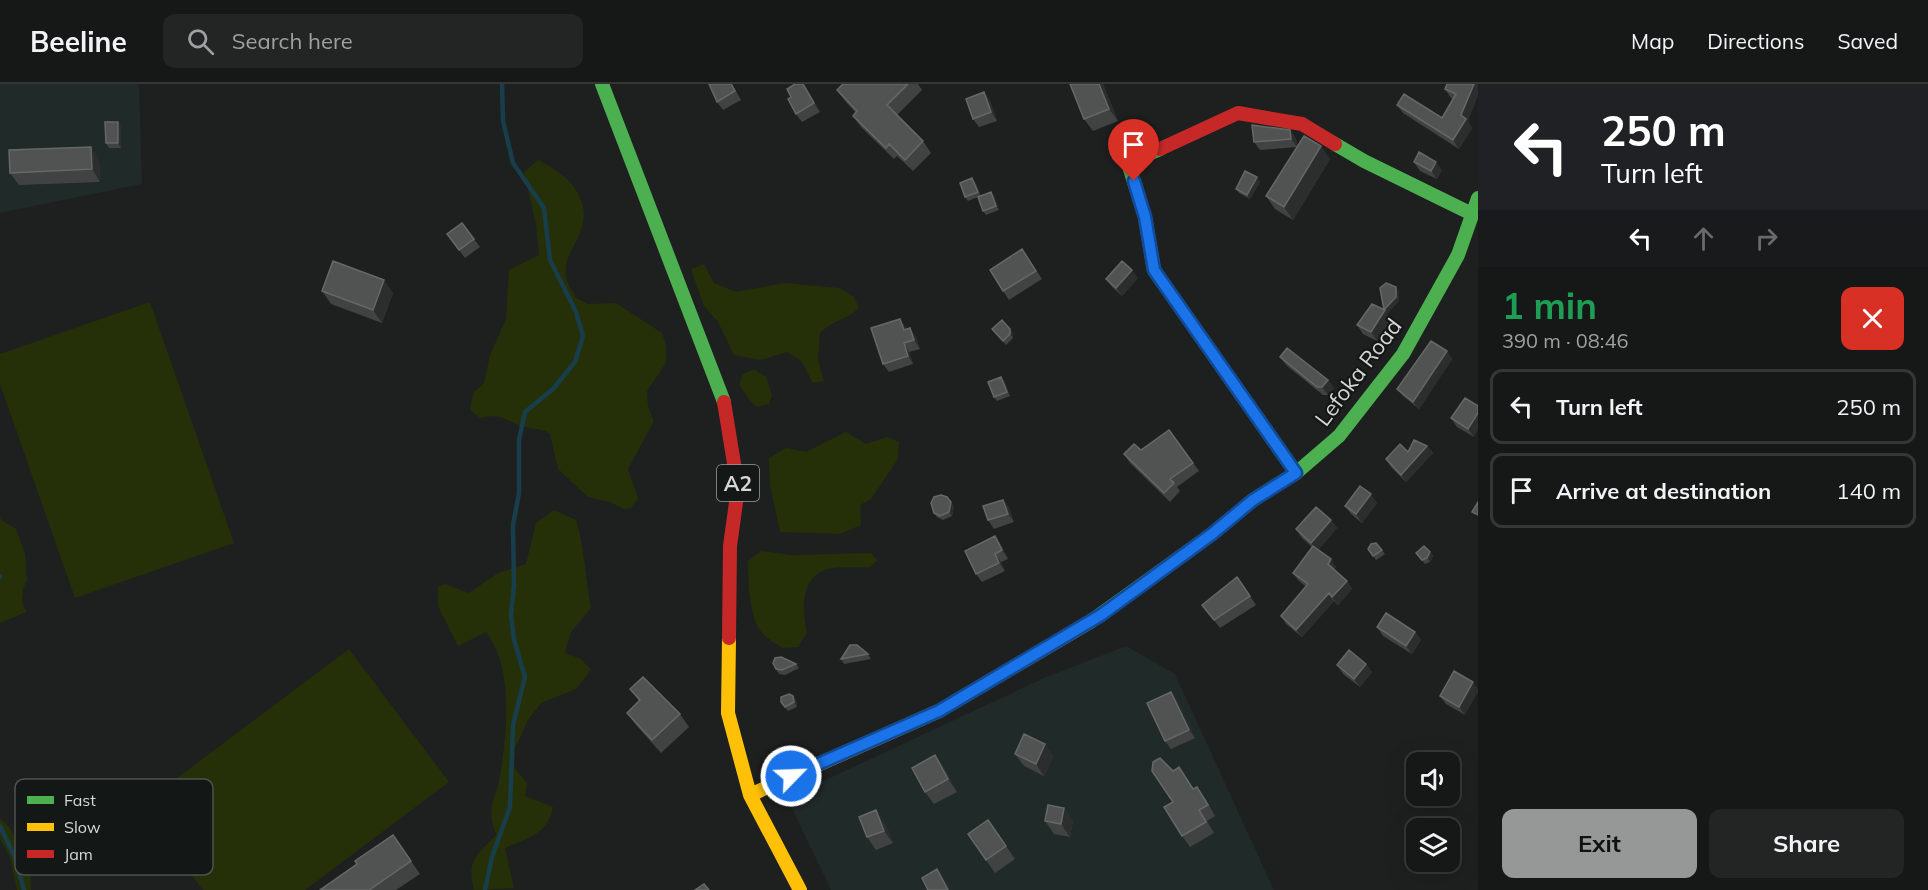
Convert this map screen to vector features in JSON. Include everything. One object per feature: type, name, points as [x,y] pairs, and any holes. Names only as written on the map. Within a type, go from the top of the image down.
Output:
[{"type":"street","name":"A2","points":[[602,84],[724,402],[738,488],[730,546],[728,713],[750,795],[800,890]]},
{"type":"street","points":[[1296,473],[1154,270],[1145,217],[1128,163],[1238,113],[1302,124],[1364,161],[1472,214]]},
{"type":"street","name":"Lefoka Road","points":[[750,795],[949,705],[1101,615],[1212,534],[1253,500],[1296,473],[1339,436],[1403,354],[1458,255],[1478,198]]},
{"type":"shaded area","points":[[0,84],[139,84],[142,184],[0,213]]},
{"type":"shaded area","points":[[1126,646],[1175,674],[1274,890],[831,890],[787,798],[1044,678]]},
{"type":"green space","points":[[538,160],[559,172],[581,198],[583,220],[565,271],[576,298],[588,304],[616,303],[662,333],[666,345],[666,363],[647,391],[648,406],[654,421],[628,469],[638,498],[631,508],[624,509],[610,502],[588,497],[558,469],[550,434],[498,417],[480,418],[470,410],[473,393],[484,383],[490,355],[506,319],[509,270],[539,255],[536,224],[524,172]]},
{"type":"green space","points":[[704,264],[714,283],[736,292],[785,283],[840,288],[854,297],[859,308],[820,333],[818,359],[824,381],[813,383],[801,361],[787,352],[760,360],[734,355],[718,322],[704,306],[691,269]]},
{"type":"green space","points":[[150,302],[234,543],[75,598],[0,384],[0,354]]},
{"type":"green space","points":[[754,369],[766,377],[772,395],[769,404],[757,407],[750,401],[739,384],[743,374]]},
{"type":"green space","points":[[846,432],[866,444],[887,437],[899,442],[898,459],[871,499],[860,505],[861,525],[840,534],[780,532],[770,485],[769,458],[786,448],[806,452]]},
{"type":"green space","points":[[554,510],[576,520],[591,608],[571,632],[565,653],[581,659],[591,670],[576,689],[541,703],[528,720],[515,748],[514,767],[527,783],[525,796],[553,807],[542,829],[529,838],[505,848],[514,888],[474,890],[472,865],[479,853],[497,834],[492,823],[491,811],[498,787],[504,749],[505,686],[502,666],[486,632],[458,646],[438,606],[438,587],[445,584],[469,593],[498,573],[526,564],[536,523]]},
{"type":"green space","points":[[0,516],[1,520],[16,529],[25,554],[27,580],[23,589],[22,602],[26,612],[0,623]]},
{"type":"green space","points":[[761,551],[793,555],[871,553],[877,560],[870,567],[828,569],[812,579],[807,587],[804,606],[807,633],[798,647],[782,648],[762,633],[751,606],[748,561]]},
{"type":"green space","points":[[349,649],[449,782],[305,890],[203,890],[192,875],[213,875],[213,779],[176,779]]},
{"type":"green space","points":[[0,818],[15,838],[15,875],[30,875],[31,890],[17,890],[10,857],[0,839]]},
{"type":"building","points":[[709,84],[731,84],[735,91],[717,102]]},
{"type":"building","points":[[795,84],[803,84],[814,103],[796,114],[788,99],[791,97],[787,89]]},
{"type":"building","points":[[843,84],[908,84],[887,105],[923,141],[905,160],[889,144],[886,148],[853,116],[857,111],[837,90]]},
{"type":"building","points":[[1070,84],[1099,84],[1109,109],[1084,119]]},
{"type":"building","points":[[1447,84],[1474,84],[1461,115],[1466,119],[1453,140],[1397,105],[1404,94],[1442,118],[1456,94],[1445,89]]},
{"type":"building","points":[[984,92],[991,112],[973,119],[966,99]]},
{"type":"building","points":[[105,122],[118,122],[118,143],[106,143]]},
{"type":"building","points":[[1252,125],[1290,130],[1291,139],[1254,142]]},
{"type":"building","points":[[1304,136],[1321,146],[1284,207],[1266,196]]},
{"type":"building","points":[[91,147],[92,169],[10,173],[9,150]]},
{"type":"building","points":[[1419,152],[1436,162],[1431,171],[1414,162]]},
{"type":"building","points":[[1245,171],[1257,177],[1247,195],[1236,189]]},
{"type":"building","points":[[972,178],[978,192],[965,197],[960,183]]},
{"type":"building","points":[[991,192],[996,206],[983,211],[978,197]]},
{"type":"building","points":[[462,223],[474,239],[459,250],[447,234]]},
{"type":"building","points":[[1022,249],[1036,271],[1003,291],[990,270]]},
{"type":"building","points":[[333,261],[384,280],[373,310],[322,291]]},
{"type":"building","points":[[1122,261],[1132,270],[1116,288],[1106,279]]},
{"type":"building","points":[[1386,283],[1396,287],[1396,297],[1384,310],[1380,288]]},
{"type":"building","points":[[1372,304],[1385,310],[1371,332],[1357,325]]},
{"type":"building","points":[[900,319],[904,330],[910,328],[914,340],[904,343],[908,356],[883,364],[871,328]]},
{"type":"building","points":[[1002,320],[1010,329],[1010,334],[1003,341],[992,329]]},
{"type":"building","points":[[1431,341],[1447,351],[1413,402],[1397,389]]},
{"type":"building","points":[[1287,348],[1328,380],[1322,387],[1317,387],[1280,357]]},
{"type":"building","points":[[1001,377],[1007,392],[994,397],[988,382]]},
{"type":"building","points":[[1465,398],[1478,406],[1478,413],[1468,429],[1451,418]]},
{"type":"building","points":[[1169,430],[1193,463],[1170,479],[1174,483],[1164,493],[1124,454],[1134,444],[1141,450]]},
{"type":"building","points":[[1414,440],[1427,446],[1401,475],[1386,459],[1400,444],[1408,452]]},
{"type":"building","points":[[1360,486],[1371,494],[1356,514],[1345,506]]},
{"type":"building","points":[[941,495],[947,497],[951,502],[949,512],[940,516],[934,513],[931,503],[934,497]]},
{"type":"building","points":[[1003,500],[1008,514],[988,520],[983,506]]},
{"type":"building","points":[[1478,502],[1478,515],[1472,512]]},
{"type":"building","points":[[1316,507],[1331,520],[1311,543],[1296,529]]},
{"type":"building","points":[[995,536],[1002,550],[995,554],[999,563],[976,574],[965,551]]},
{"type":"building","points":[[1376,543],[1382,550],[1373,556],[1368,549],[1371,544]]},
{"type":"building","points":[[1313,546],[1331,559],[1328,564],[1347,581],[1332,597],[1329,593],[1296,630],[1281,616],[1308,584],[1293,573]]},
{"type":"building","points":[[1424,546],[1430,552],[1427,558],[1422,560],[1416,553]]},
{"type":"building","points":[[1237,577],[1250,596],[1214,620],[1202,605]]},
{"type":"building","points":[[1386,613],[1415,632],[1406,646],[1377,627]]},
{"type":"building","points":[[850,645],[857,645],[868,654],[841,659]]},
{"type":"building","points":[[1349,650],[1366,664],[1354,679],[1337,665]]},
{"type":"building","points":[[781,657],[796,664],[782,670],[776,669],[773,663],[775,658]]},
{"type":"building","points":[[1454,671],[1473,682],[1459,707],[1440,696]]},
{"type":"building","points":[[643,677],[680,714],[652,740],[627,713],[640,700],[630,689]]},
{"type":"building","points":[[1171,692],[1189,730],[1165,741],[1147,703]]},
{"type":"building","points":[[789,694],[793,696],[794,702],[785,707],[781,702],[781,697]]},
{"type":"building","points":[[1024,734],[1045,744],[1036,764],[1015,754]]},
{"type":"building","points":[[935,755],[948,779],[925,792],[912,768]]},
{"type":"building","points":[[1160,758],[1173,771],[1179,767],[1193,789],[1197,787],[1208,805],[1199,810],[1206,822],[1182,836],[1164,807],[1173,802],[1152,771],[1153,762]]},
{"type":"building","points":[[1048,805],[1064,808],[1061,824],[1045,821]]},
{"type":"building","points":[[876,810],[884,831],[867,837],[859,817]]},
{"type":"building","points":[[988,820],[1006,846],[986,860],[968,834]]},
{"type":"building","points":[[393,835],[411,861],[369,890],[320,890],[357,864],[355,861]]},
{"type":"building","points":[[937,869],[948,890],[928,890],[922,878]]},
{"type":"building","points":[[704,884],[709,890],[695,890]]},
{"type":"waterway","points":[[485,890],[492,857],[510,807],[513,725],[525,677],[514,640],[511,614],[514,586],[513,525],[519,493],[519,440],[525,412],[553,389],[575,362],[583,336],[576,312],[550,260],[544,208],[513,163],[503,121],[502,84]]},
{"type":"waterway","points":[[0,826],[15,857]]},
{"type":"waterway","points":[[20,875],[24,890]]},
{"type":"traffic: fast","points":[[602,84],[724,402]]},
{"type":"traffic: fast","points":[[1335,144],[1364,161],[1472,214]]},
{"type":"traffic: fast","points":[[1160,149],[1128,163],[1145,217],[1154,270],[1296,473]]},
{"type":"traffic: fast","points":[[1090,622],[1212,534],[1253,500],[1296,473],[1339,436],[1403,354],[1458,255],[1478,198]]},
{"type":"traffic: slow","points":[[750,795],[939,711],[1090,622]]},
{"type":"traffic: slow","points":[[729,638],[728,713],[750,795],[800,890]]},
{"type":"traffic: jam","points":[[1160,149],[1238,113],[1302,124],[1335,144]]},
{"type":"traffic: jam","points":[[724,402],[738,488],[730,546],[729,638]]},
{"type":"route","points":[[791,776],[939,711],[1101,615],[1212,534],[1253,500],[1296,473],[1154,270],[1145,217],[1134,181]]}]
